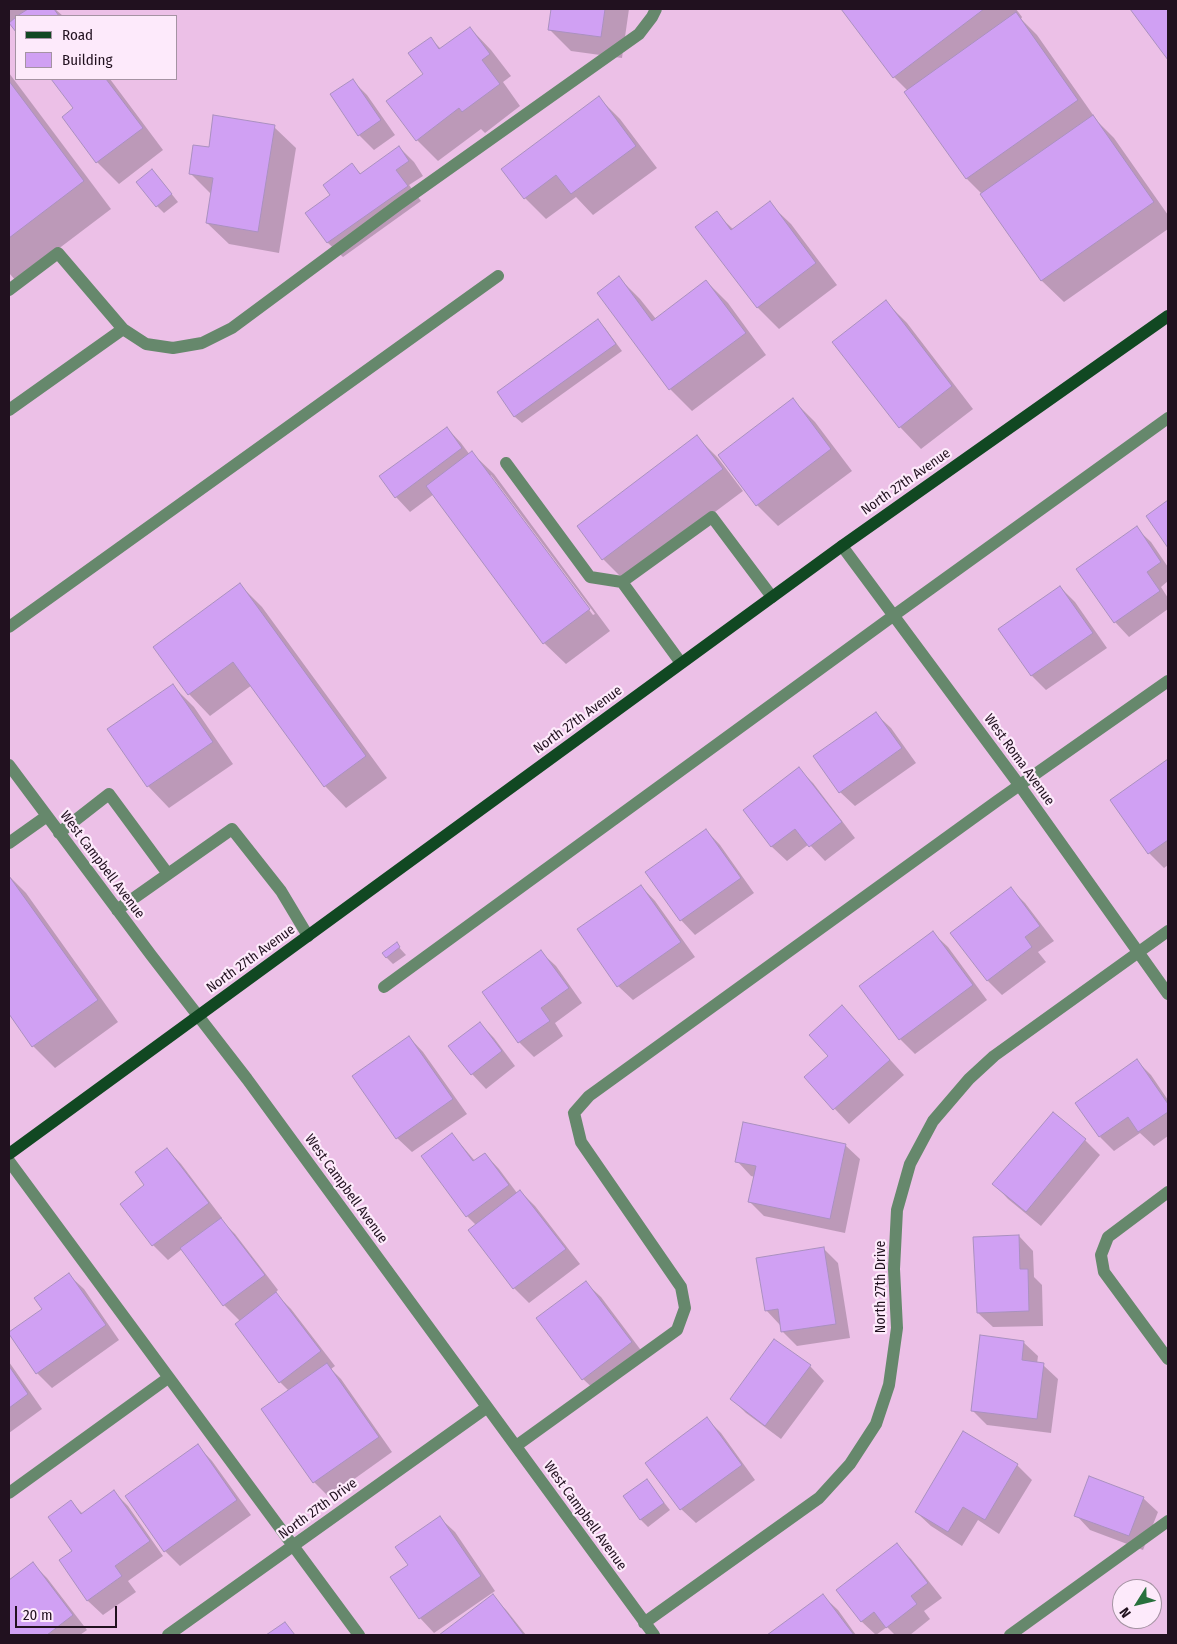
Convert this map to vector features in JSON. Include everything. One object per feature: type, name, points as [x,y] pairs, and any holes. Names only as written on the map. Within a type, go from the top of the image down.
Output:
[{"type":"main road","name":"North 27th Avenue","points":[[9,1154],[842,546],[1168,316]]},
{"type":"street","points":[[9,290],[58,253],[122,329],[146,344],[173,348],[202,342],[232,328],[390,211],[639,34],[652,18],[656,9]]},
{"type":"street","points":[[9,627],[498,276]]},
{"type":"street","points":[[9,410],[122,329]]},
{"type":"street","points":[[384,987],[1168,418]]},
{"type":"street","points":[[506,463],[590,577],[622,582],[712,517],[772,597]]},
{"type":"street","name":"West Roma Avenue","points":[[842,546],[1020,786],[1168,994]]},
{"type":"street","points":[[622,582],[681,663]]},
{"type":"street","points":[[516,1446],[677,1330],[685,1308],[681,1287],[582,1142],[574,1113],[589,1096],[1168,681]]},
{"type":"street","name":"West Campbell Avenue","points":[[9,765],[246,1079],[654,1635]]},
{"type":"street","points":[[59,833],[109,794],[168,874]]},
{"type":"street","points":[[9,843],[47,816]]},
{"type":"street","points":[[117,910],[232,829],[282,892],[308,936]]},
{"type":"street","name":"North 27th Drive","points":[[644,1623],[819,1498],[850,1464],[876,1424],[889,1386],[897,1328],[894,1269],[897,1210],[910,1164],[933,1121],[969,1079],[994,1056],[1168,931]]},
{"type":"street","points":[[9,1161],[359,1635]]},
{"type":"street","points":[[1168,1192],[1108,1237],[1101,1255],[1104,1272],[1168,1359]]},
{"type":"street","points":[[9,1493],[168,1378]]},
{"type":"street","name":"North 27th Drive","points":[[168,1635],[486,1408]]},
{"type":"street","points":[[1010,1635],[1168,1521]]},
{"type":"building","points":[[28,9],[54,9],[58,15],[19,15]]},
{"type":"building","points":[[551,9],[605,9],[601,37],[548,30]]},
{"type":"building","points":[[841,9],[984,9],[893,78]]},
{"type":"building","points":[[1130,9],[1168,9],[1168,60]]},
{"type":"building","points":[[1016,12],[1078,100],[966,179],[904,92]]},
{"type":"building","points":[[15,18],[15,31],[9,23]]},
{"type":"building","points":[[470,27],[490,54],[482,60],[500,84],[462,112],[459,108],[416,141],[386,101],[423,74],[408,53],[431,37],[439,49]]},
{"type":"building","points":[[353,79],[381,120],[358,136],[330,94]]},
{"type":"building","points":[[52,80],[107,80],[143,128],[96,163],[62,117],[73,108]]},
{"type":"building","points":[[9,81],[84,181],[9,238]]},
{"type":"building","points":[[599,96],[636,146],[571,194],[556,175],[524,199],[501,169]]},
{"type":"building","points":[[213,115],[275,125],[258,232],[206,223],[213,178],[189,174],[193,145],[209,147]]},
{"type":"building","points":[[1093,115],[1154,202],[1041,281],[980,194]]},
{"type":"building","points":[[399,146],[409,161],[396,170],[408,186],[327,243],[305,213],[330,195],[323,185],[352,163],[360,174]]},
{"type":"building","points":[[152,169],[172,194],[156,207],[136,182]]},
{"type":"building","points":[[770,201],[816,263],[757,308],[695,227],[717,211],[731,230]]},
{"type":"building","points":[[619,276],[652,321],[706,280],[746,333],[669,390],[597,293]]},
{"type":"building","points":[[886,300],[952,386],[899,428],[832,342]]},
{"type":"building","points":[[598,319],[616,344],[514,417],[497,392]]},
{"type":"building","points":[[793,398],[831,449],[756,506],[718,455]]},
{"type":"building","points":[[447,427],[462,448],[395,498],[379,476]]},
{"type":"building","points":[[697,435],[723,469],[602,560],[577,526]]},
{"type":"building","points":[[472,451],[590,609],[543,644],[426,486]]},
{"type":"building","points":[[1168,500],[1168,548],[1146,516]]},
{"type":"building","points":[[1137,526],[1161,562],[1147,572],[1160,591],[1114,623],[1076,569]]},
{"type":"building","points":[[240,583],[366,756],[324,787],[233,662],[188,695],[153,647]]},
{"type":"building","points":[[1060,586],[1093,633],[1031,676],[998,629]]},
{"type":"building","points":[[173,684],[213,742],[147,787],[107,729]]},
{"type":"building","points":[[876,712],[902,748],[839,793],[813,756]]},
{"type":"building","points":[[1168,759],[1168,840],[1148,854],[1110,800]]},
{"type":"building","points":[[799,767],[842,822],[809,847],[795,829],[771,847],[743,810]]},
{"type":"building","points":[[706,829],[741,878],[680,921],[645,872]]},
{"type":"building","points":[[9,876],[98,1000],[32,1047],[9,1014]]},
{"type":"building","points":[[641,885],[681,942],[617,987],[577,929]]},
{"type":"building","points":[[1011,887],[1040,926],[1025,937],[1032,947],[987,981],[950,933]]},
{"type":"building","points":[[933,931],[973,985],[899,1040],[859,986]]},
{"type":"building","points":[[397,942],[400,947],[386,958],[382,953]]},
{"type":"building","points":[[541,950],[569,988],[541,1008],[550,1021],[518,1043],[482,992]]},
{"type":"building","points":[[842,1005],[890,1060],[833,1110],[804,1077],[828,1056],[809,1035]]},
{"type":"building","points":[[480,1022],[502,1051],[471,1075],[448,1046]]},
{"type":"building","points":[[409,1036],[453,1099],[396,1139],[352,1076]]},
{"type":"building","points":[[1137,1059],[1168,1104],[1168,1112],[1138,1132],[1128,1117],[1099,1137],[1075,1103]]},
{"type":"building","points":[[1053,1112],[1086,1139],[1026,1212],[992,1184]]},
{"type":"building","points":[[743,1122],[846,1144],[830,1219],[748,1202],[756,1166],[735,1162]]},
{"type":"building","points":[[452,1133],[473,1161],[485,1153],[509,1185],[466,1217],[421,1156]]},
{"type":"building","points":[[167,1148],[209,1203],[152,1246],[120,1204],[144,1185],[135,1172]]},
{"type":"building","points":[[520,1190],[566,1249],[513,1289],[468,1230]]},
{"type":"building","points":[[221,1218],[265,1275],[223,1306],[180,1248]]},
{"type":"building","points":[[1019,1235],[1020,1269],[1028,1269],[1029,1311],[977,1313],[973,1237]]},
{"type":"building","points":[[824,1247],[836,1324],[781,1332],[778,1309],[765,1311],[756,1258]]},
{"type":"building","points":[[69,1273],[106,1325],[36,1374],[9,1332],[42,1309],[34,1298]]},
{"type":"building","points":[[586,1281],[632,1342],[582,1380],[536,1318]]},
{"type":"building","points":[[276,1292],[321,1351],[279,1383],[235,1324]]},
{"type":"building","points":[[980,1335],[1024,1341],[1022,1360],[1044,1363],[1037,1419],[971,1411]]},
{"type":"building","points":[[774,1339],[811,1365],[765,1426],[730,1399]]},
{"type":"building","points":[[327,1363],[379,1437],[313,1483],[261,1409]]},
{"type":"building","points":[[9,1366],[28,1394],[9,1408]]},
{"type":"building","points":[[707,1417],[742,1465],[680,1510],[645,1463]]},
{"type":"building","points":[[963,1431],[1018,1464],[985,1520],[963,1507],[948,1532],[915,1512]]},
{"type":"building","points":[[198,1444],[237,1500],[164,1552],[125,1496]]},
{"type":"building","points":[[1089,1476],[1144,1497],[1129,1536],[1074,1516]]},
{"type":"building","points":[[647,1479],[664,1503],[640,1520],[623,1496]]},
{"type":"building","points":[[114,1490],[150,1541],[115,1566],[122,1576],[87,1601],[59,1560],[72,1551],[48,1517],[71,1500],[81,1514]]},
{"type":"building","points":[[440,1516],[481,1576],[419,1619],[390,1577],[408,1565],[395,1547]]},
{"type":"building","points":[[897,1543],[928,1583],[911,1596],[917,1604],[886,1628],[874,1612],[861,1622],[836,1590]]},
{"type":"building","points":[[33,1562],[73,1615],[47,1635],[9,1635],[9,1580]]},
{"type":"building","points":[[493,1594],[524,1635],[439,1635]]},
{"type":"building","points":[[823,1594],[854,1635],[767,1635]]},
{"type":"building","points":[[285,1622],[295,1635],[266,1635]]}]
